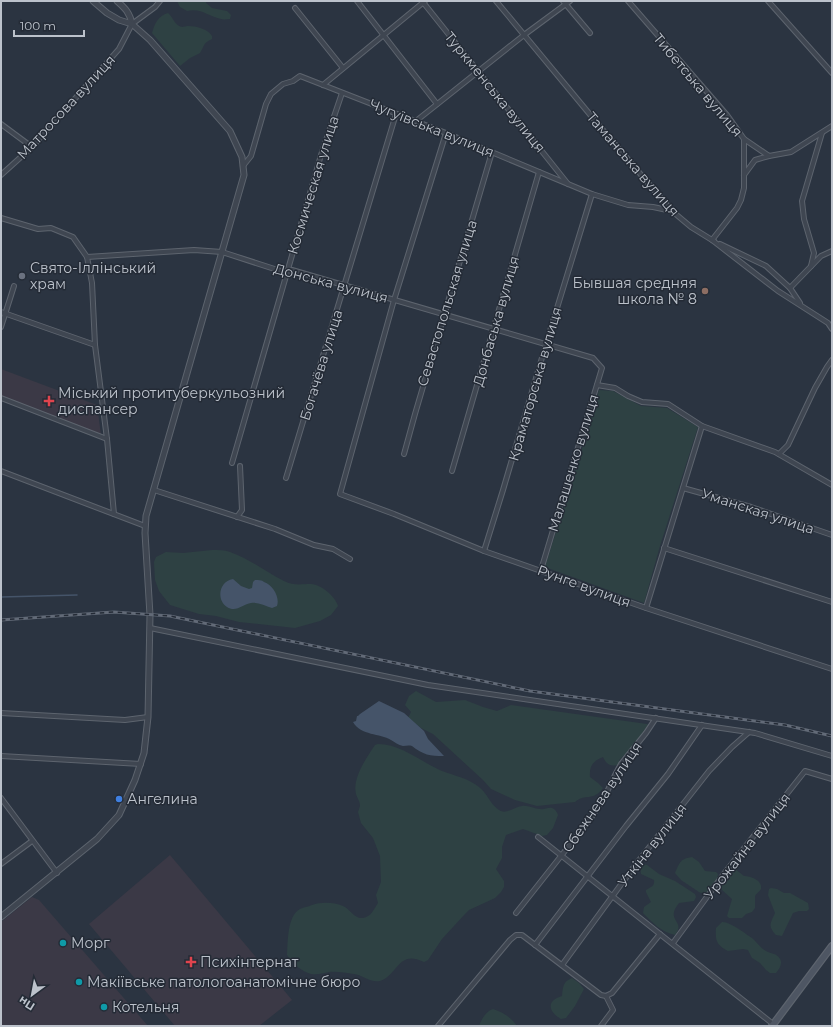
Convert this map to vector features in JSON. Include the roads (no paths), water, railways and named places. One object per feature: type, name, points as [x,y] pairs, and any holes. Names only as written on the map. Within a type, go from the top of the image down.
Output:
[{"type":"main road","points":[[772,1025],[832,946]]},
{"type":"street","points":[[1,917],[97,839],[119,814],[135,780],[146,739],[148,717],[150,628],[145,526],[146,516],[244,175],[242,156],[230,131],[150,40],[132,24],[119,20],[107,13],[93,1]]},
{"type":"street","points":[[117,1],[127,10],[132,24]]},
{"type":"street","name":"Матросова вулиця","points":[[1,175],[32,147],[119,49],[132,24],[155,7],[160,1]]},
{"type":"street","points":[[357,1],[437,104]]},
{"type":"street","name":"Таманська вулиця","points":[[496,1],[672,211],[691,227],[712,240],[778,291],[830,323],[832,329]]},
{"type":"street","points":[[416,121],[564,3],[570,1]]},
{"type":"street","name":"Тибетська вулиця","points":[[628,1],[727,115],[744,139],[744,188],[741,200],[737,208],[712,240]]},
{"type":"street","points":[[768,1],[832,73]]},
{"type":"street","points":[[323,85],[423,2]]},
{"type":"street","name":"Туркменська вулиця","points":[[423,2],[568,184]]},
{"type":"street","points":[[564,3],[590,34]]},
{"type":"street","points":[[295,8],[343,68]]},
{"type":"street","name":"Чугуївська вулиця","points":[[243,166],[251,156],[266,104],[271,94],[283,84],[293,81],[300,76],[446,133],[592,194],[628,206],[653,207],[672,211]]},
{"type":"street","name":"Космическая улица","points":[[232,463],[321,155],[342,93]]},
{"type":"street","name":"Богачёва улица","points":[[286,478],[396,114]]},
{"type":"street","points":[[1,124],[32,147]]},
{"type":"street","points":[[744,175],[755,160],[791,152],[832,126]]},
{"type":"street","points":[[394,300],[446,133]]},
{"type":"street","points":[[811,266],[814,253],[804,219],[802,201],[822,133]]},
{"type":"street","points":[[744,139],[769,156]]},
{"type":"street","name":"Севастопольская улица","points":[[404,454],[492,152]]},
{"type":"street","name":"Донбаська вулиця","points":[[452,471],[539,172]]},
{"type":"street","name":"Краматорська вулиця","points":[[484,551],[592,194]]},
{"type":"street","points":[[1,218],[38,229],[51,228],[73,238],[87,257],[92,283],[95,345],[107,439],[114,514]]},
{"type":"street","points":[[712,240],[766,266],[790,288],[801,305]]},
{"type":"street","name":"Донська вулиця","points":[[87,257],[194,250],[222,252],[287,273],[292,270],[593,358]]},
{"type":"street","points":[[790,288],[821,256],[832,251]]},
{"type":"street","points":[[1,327],[14,286]]},
{"type":"street","name":"Рунге вулиця","points":[[394,300],[340,494],[394,514],[484,551],[646,608],[832,669]]},
{"type":"street","points":[[1,312],[95,345]]},
{"type":"street","name":"Малашенко вулиця","points":[[541,570],[602,368],[593,358]]},
{"type":"street","points":[[779,454],[788,445],[815,388],[832,360]]},
{"type":"street","points":[[597,385],[615,388],[642,402],[668,404],[702,426],[779,454],[832,485]]},
{"type":"street","points":[[1,398],[107,439]]},
{"type":"street","points":[[646,608],[702,426]]},
{"type":"street","points":[[237,517],[242,510],[240,466]]},
{"type":"street","points":[[1,471],[145,526]]},
{"type":"street","name":"Уманская улица","points":[[683,488],[751,508],[832,536]]},
{"type":"street","points":[[154,490],[275,529],[314,545],[333,549],[350,559]]},
{"type":"street","points":[[664,548],[832,602]]},
{"type":"street","points":[[150,628],[428,685],[749,732],[832,756]]},
{"type":"street","points":[[1,713],[126,720],[148,717]]},
{"type":"street","name":"Сбежнева вулиця","points":[[516,913],[591,818],[605,796],[614,775],[621,764],[656,718]]},
{"type":"street","points":[[535,945],[668,774],[702,725]]},
{"type":"street","name":"Уткiна вулиця","points":[[562,965],[709,771],[749,732]]},
{"type":"street","points":[[1,756],[140,764]]},
{"type":"street","name":"Урожайна вулиця","points":[[673,943],[804,771],[832,779]]},
{"type":"street","points":[[1,798],[56,873]]},
{"type":"street","points":[[538,837],[673,943],[772,1025]]},
{"type":"street","points":[[1,864],[32,841]]},
{"type":"street","points":[[438,1026],[510,940],[516,935],[522,935],[600,995],[606,996],[612,993],[660,934]]},
{"type":"street","points":[[600,1026],[613,1010],[606,996]]},
{"type":"water","points":[[233,579],[241,586],[249,589],[252,588],[255,580],[261,580],[270,586],[277,595],[277,606],[272,608],[254,603],[236,609],[230,609],[224,604],[220,596],[222,587],[225,583],[228,580]]},
{"type":"water","points":[[379,701],[404,713],[424,731],[428,739],[444,756],[427,754],[412,746],[401,746],[387,738],[366,732],[356,727],[353,722],[356,721],[357,716]]},
{"type":"waterway","points":[[1,597],[77,595]]},
{"type":"railway","points":[[1,620],[114,612],[170,616],[530,691],[785,725],[832,736]]},
{"type":"place","name":"Свято-Іллінський храм","points":[[22,276]]},
{"type":"place","name":"Бывшая средняя школа № 8","points":[[705,291]]},
{"type":"place","name":"Міський протитуберкульозний диспансер","points":[[49,401]]},
{"type":"place","name":"Ангелина","points":[[119,799]]},
{"type":"place","name":"Морг","points":[[63,943]]},
{"type":"place","name":"Психінтернат","points":[[191,962]]},
{"type":"place","name":"Макіївське патологоанатомічне бюро","points":[[79,982]]},
{"type":"place","name":"Котельня","points":[[104,1007]]}]
